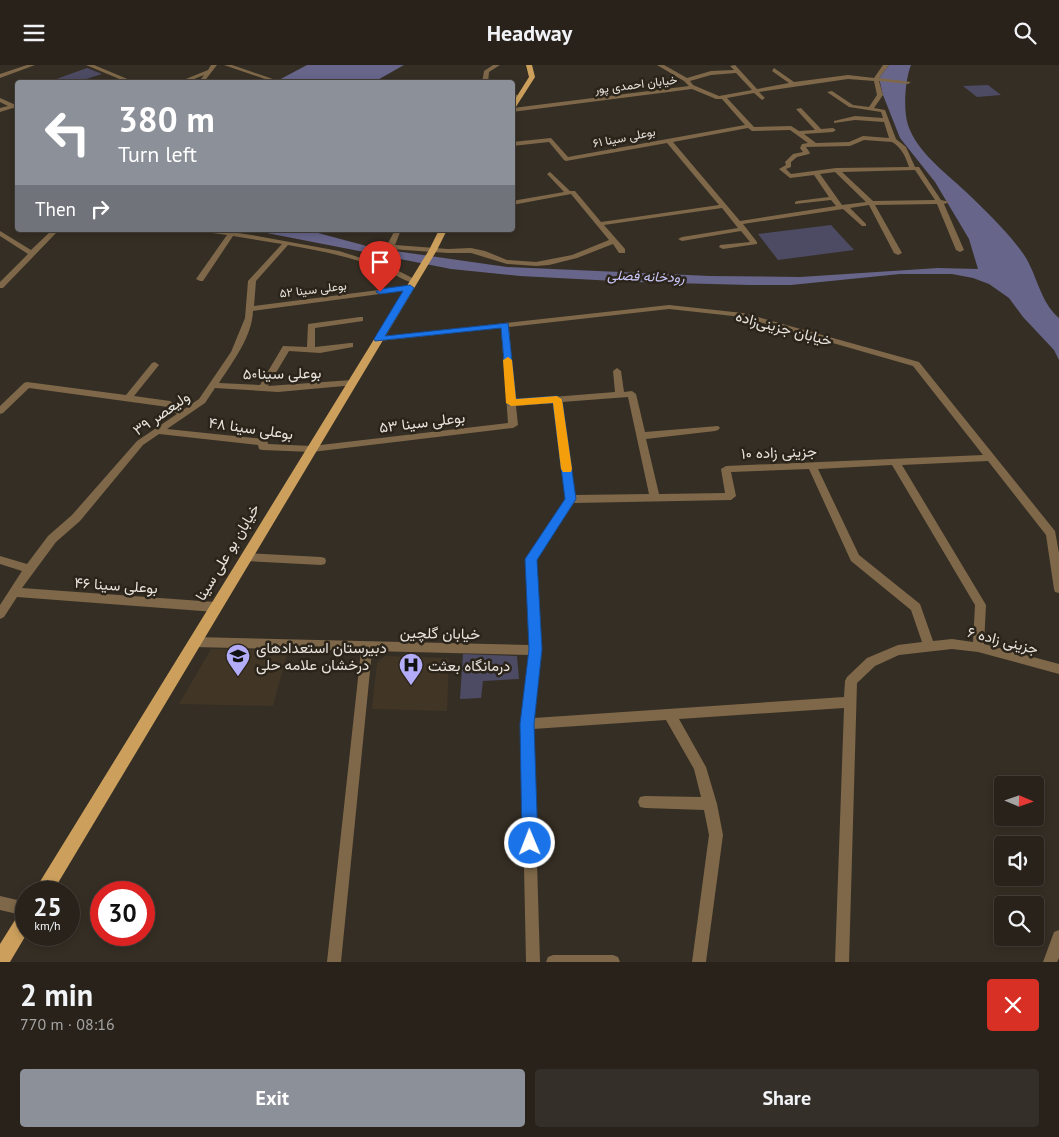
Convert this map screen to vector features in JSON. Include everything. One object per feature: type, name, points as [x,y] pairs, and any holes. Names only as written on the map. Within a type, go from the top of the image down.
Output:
[{"type":"main road","points":[[515,106],[532,77],[529,65]]},
{"type":"main road","name":"خیابان بو علی سینا","points":[[49,881],[412,285],[442,232]]},
{"type":"main road","points":[[0,961],[15,936]]},
{"type":"street","points":[[0,76],[32,65]]},
{"type":"street","points":[[89,65],[127,80]]},
{"type":"street","points":[[99,69],[110,65]]},
{"type":"street","points":[[202,80],[214,65]]},
{"type":"street","points":[[227,65],[270,79]]},
{"type":"street","points":[[486,80],[487,71],[497,65]]},
{"type":"street","points":[[660,65],[686,80],[693,87]]},
{"type":"street","points":[[732,65],[762,97]]},
{"type":"street","points":[[871,109],[880,95],[877,80],[886,65]]},
{"type":"street","points":[[774,70],[793,84]]},
{"type":"street","points":[[186,80],[210,71]]},
{"type":"street","points":[[686,80],[710,73],[737,71]]},
{"type":"street","name":"خیابان احمدی پور","points":[[515,110],[693,87],[718,99],[793,84],[848,77],[907,82]]},
{"type":"street","points":[[830,93],[851,106],[883,111],[893,140],[899,143],[943,203],[960,250]]},
{"type":"street","points":[[515,96],[521,96]]},
{"type":"street","points":[[723,97],[749,125]]},
{"type":"street","points":[[0,100],[15,107]]},
{"type":"street","points":[[0,111],[15,107]]},
{"type":"street","points":[[799,109],[819,131]]},
{"type":"street","points":[[836,123],[855,118],[886,120]]},
{"type":"street","name":"بوعلی سینا ۶۱","points":[[515,144],[551,140],[566,159],[749,125],[752,129],[791,128],[799,133]]},
{"type":"street","points":[[799,133],[833,130]]},
{"type":"street","points":[[799,133],[815,145]]},
{"type":"street","points":[[901,139],[863,138],[850,144],[804,145],[803,148],[807,153],[795,155],[788,162],[789,166],[782,169],[790,176],[836,170],[918,168]]},
{"type":"street","points":[[668,141],[755,243],[723,247]]},
{"type":"street","points":[[836,170],[871,203],[898,253]]},
{"type":"street","points":[[816,173],[842,208],[864,225]]},
{"type":"street","points":[[550,174],[569,193]]},
{"type":"street","points":[[515,202],[574,192],[622,251]]},
{"type":"street","points":[[797,203],[833,198]]},
{"type":"street","points":[[682,239],[740,226],[871,203],[943,203]]},
{"type":"street","points":[[600,224],[724,206]]},
{"type":"street","points":[[0,286],[54,232]]},
{"type":"street","points":[[218,232],[286,243],[348,257],[391,269],[412,285]]},
{"type":"street","points":[[398,232],[396,239],[390,247],[476,251],[506,262],[541,264],[561,261],[585,254],[614,241]]},
{"type":"street","points":[[0,233],[32,254]]},
{"type":"street","points":[[200,279],[231,234]]},
{"type":"street","name":"ولیعصر ۳۹","points":[[0,613],[29,569],[52,539],[76,518],[140,443],[202,401],[236,352],[249,318],[252,281],[286,243]]},
{"type":"street","name":"بوعلی سینا ۵۲","points":[[250,309],[412,285]]},
{"type":"street","name":"خیابان جزینی‌زاده","points":[[379,339],[669,307],[744,315],[916,364],[1050,534],[1059,589]]},
{"type":"street","points":[[311,349],[311,327],[360,319]]},
{"type":"street","points":[[505,325],[511,403],[632,394],[655,497]]},
{"type":"street","points":[[262,389],[286,348],[311,349],[350,345]]},
{"type":"street","points":[[128,399],[155,365]]},
{"type":"street","points":[[616,371],[620,395]]},
{"type":"street","name":"بوعلی سینا۵۰","points":[[213,385],[262,389],[308,388],[352,383]]},
{"type":"street","points":[[0,411],[27,385],[170,404],[183,414]]},
{"type":"street","points":[[533,962],[527,724],[536,649],[531,559],[571,499],[557,399]]},
{"type":"street","name":"بوعلی سینا ۵۳","points":[[312,449],[513,425],[511,403]]},
{"type":"street","points":[[641,436],[715,429]]},
{"type":"street","name":"بوعلی سینا ۴۸","points":[[156,431],[264,441],[262,447],[312,449]]},
{"type":"street","name":"جزینی زاده ۱۰","points":[[571,499],[731,496],[726,469],[991,459]]},
{"type":"street","points":[[896,462],[981,605],[978,647]]},
{"type":"street","points":[[812,466],[855,558],[916,607],[929,645]]},
{"type":"street","points":[[246,557],[321,561]]},
{"type":"street","points":[[0,560],[29,569]]},
{"type":"street","name":"بوعلی سینا ۴۶","points":[[14,592],[215,607]]},
{"type":"street","name":"خیابان گلچین","points":[[194,642],[536,649]]},
{"type":"street","name":"جزینی زاده ۶","points":[[842,962],[851,681],[871,662],[898,650],[929,645],[952,644],[978,647],[1059,669]]},
{"type":"street","points":[[334,962],[367,646]]},
{"type":"street","points":[[527,724],[850,702]]},
{"type":"street","points":[[669,714],[700,767],[716,835],[699,962]]},
{"type":"street","points":[[645,802],[710,804]]},
{"type":"street","points":[[0,903],[15,906]]},
{"type":"street","points":[[1050,962],[1059,937]]},
{"type":"street","points":[[553,962],[613,962]]},
{"type":"shaded area","points":[[87,68],[102,74],[83,80],[54,80]]},
{"type":"shaded area","points":[[988,85],[1001,95],[977,97],[963,86]]},
{"type":"shaded area","points":[[831,225],[854,250],[778,260],[758,234]]},
{"type":"shaded area","name":"دبیرستان استعدادهای درخشان علامه حلی","points":[[211,649],[288,650],[273,706],[179,704]]},
{"type":"shaded area","points":[[463,654],[517,656],[519,679],[483,681],[481,698],[460,699]]},
{"type":"shaded area","name":"درمانگاه بعثت","points":[[385,656],[447,658],[449,661],[447,711],[372,709],[377,663]]},
{"type":"water","points":[[307,65],[404,65],[378,80],[279,80]]},
{"type":"water","name":"رودخانه فصلی","points":[[889,65],[911,65],[906,86],[905,103],[906,118],[912,135],[932,161],[995,220],[1022,252],[1042,295],[1059,318],[1059,360],[1054,350],[1023,317],[1009,298],[989,284],[973,278],[952,274],[900,274],[791,285],[634,282],[520,276],[451,269],[262,232],[314,232],[374,248],[507,267],[710,276],[800,277],[938,268],[978,269],[969,239],[935,182],[900,138],[883,95],[879,78]]},
{"type":"slow traffic","points":[[508,360],[511,403],[557,399],[567,469]]},
{"type":"place","name":"دبیرستان استعدادهای درخشان علامه حلی","points":[[238,677]]},
{"type":"place","name":"درمانگاه بعثت","points":[[411,686]]},
{"type":"route","points":[[380,292],[410,288],[379,339],[505,325],[511,403],[557,399],[571,499],[531,559],[536,649],[527,724],[530,843]]}]
